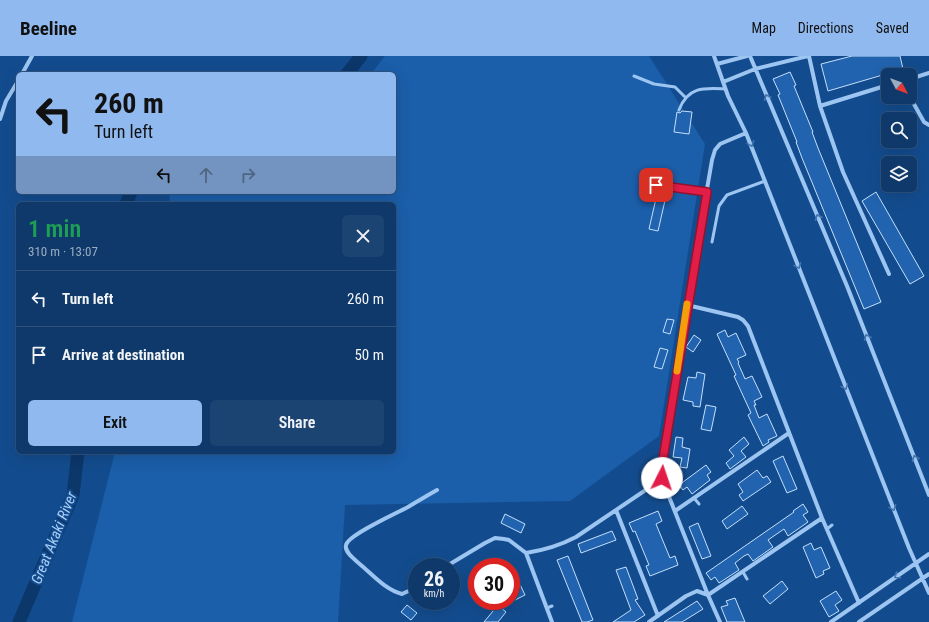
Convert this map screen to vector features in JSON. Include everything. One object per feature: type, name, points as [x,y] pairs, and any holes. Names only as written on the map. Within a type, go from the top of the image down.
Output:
[{"type":"street","points":[[23,72],[32,56]]},
{"type":"street","points":[[714,56],[725,89],[746,133],[909,548],[929,593]]},
{"type":"street","points":[[717,64],[748,56],[755,69],[847,286],[929,495]]},
{"type":"street","points":[[723,82],[755,69],[808,56],[820,106],[843,172],[889,274]]},
{"type":"street","points":[[917,76],[929,73]]},
{"type":"street","points":[[0,119],[6,101],[16,84]]},
{"type":"street","points":[[820,106],[881,87]]},
{"type":"street","points":[[914,104],[924,122],[929,125]]},
{"type":"street","points":[[720,622],[662,478],[662,465],[687,305],[715,150],[720,144],[746,133]]},
{"type":"street","points":[[687,305],[738,317],[748,326],[822,518],[859,602]]},
{"type":"street","points":[[675,511],[789,433]]},
{"type":"street","points":[[526,553],[546,550],[561,545],[576,537],[662,478]]},
{"type":"street","points":[[408,591],[402,594],[396,593],[379,581],[346,550],[346,543],[362,531],[437,490]]},
{"type":"street","points":[[616,510],[658,616]]},
{"type":"street","points":[[708,595],[822,518]]},
{"type":"street","points":[[459,558],[485,542],[495,538],[504,538],[509,540],[526,553],[552,622]]},
{"type":"street","points":[[831,622],[929,554]]},
{"type":"street","points":[[859,622],[929,574]]},
{"type":"street","points":[[649,622],[686,596],[697,591],[708,595]]},
{"type":"lane","points":[[634,76],[654,84],[675,87],[686,98]]},
{"type":"lane","points":[[680,110],[686,98],[698,90],[706,88],[725,89]]},
{"type":"lane","points":[[712,242],[719,206],[727,195],[765,181]]},
{"type":"lane","points":[[656,185],[707,192]]},
{"type":"lane","points":[[694,498],[699,504]]},
{"type":"lane","points":[[827,529],[832,525]]},
{"type":"lane","points":[[743,572],[747,579]]},
{"type":"lane","points":[[547,608],[552,606]]},
{"type":"shaded area","points":[[385,56],[649,56],[705,144],[659,436],[570,501],[345,505],[338,622],[72,622],[114,454],[396,454],[396,202],[170,202],[169,194],[396,194],[396,72],[373,72]]},
{"type":"building","points":[[852,56],[900,56],[903,68],[881,68],[881,75],[828,91],[821,64]]},
{"type":"building","points":[[790,72],[818,148],[881,302],[864,309],[802,158],[778,95],[780,94],[773,79]]},
{"type":"building","points":[[682,111],[692,112],[689,134],[674,132],[677,112],[680,113]]},
{"type":"building","points":[[876,192],[924,276],[910,284],[862,201]]},
{"type":"building","points":[[657,194],[666,196],[658,231],[649,229]]},
{"type":"building","points":[[667,319],[674,320],[670,334],[663,332]]},
{"type":"building","points":[[725,330],[728,337],[736,333],[746,355],[737,359],[739,362],[738,363],[745,379],[752,376],[762,397],[754,401],[759,418],[767,414],[777,436],[768,440],[769,442],[763,446],[748,415],[751,413],[734,376],[736,375],[717,334]]},
{"type":"building","points":[[694,335],[701,340],[693,352],[686,347]]},
{"type":"building","points":[[660,348],[668,350],[662,369],[654,367]]},
{"type":"building","points":[[697,372],[705,374],[700,407],[693,406],[693,402],[683,400],[688,377],[696,378]]},
{"type":"building","points":[[706,405],[716,407],[711,431],[701,429]]},
{"type":"building","points":[[676,437],[683,438],[682,447],[690,449],[687,468],[680,467],[682,458],[673,457]]},
{"type":"building","points":[[744,437],[749,444],[741,451],[746,457],[730,469],[726,463],[734,456],[729,450]]},
{"type":"building","points":[[783,456],[797,489],[787,493],[773,461]]},
{"type":"building","points":[[706,465],[711,472],[707,475],[710,480],[692,494],[687,487],[683,490],[679,485]]},
{"type":"building","points":[[757,470],[763,478],[767,476],[771,482],[743,501],[739,495],[743,492],[738,484]]},
{"type":"building","points":[[803,504],[808,512],[803,515],[808,522],[788,536],[784,529],[768,540],[773,547],[753,561],[748,554],[744,556],[735,563],[739,570],[719,583],[715,577],[711,580],[706,573],[794,512],[793,511]]},
{"type":"building","points":[[742,506],[748,514],[727,529],[722,521]]},
{"type":"building","points":[[658,511],[662,521],[656,524],[670,558],[675,556],[678,565],[650,576],[646,566],[649,565],[635,531],[633,532],[629,523]]},
{"type":"building","points":[[505,514],[525,524],[521,533],[501,523]]},
{"type":"building","points":[[698,523],[711,556],[702,559],[689,527]]},
{"type":"building","points":[[612,531],[616,540],[581,553],[578,544]]},
{"type":"building","points":[[811,543],[814,550],[821,547],[830,568],[823,571],[824,574],[816,578],[803,547]]},
{"type":"building","points":[[568,556],[593,620],[582,622],[557,560]]},
{"type":"building","points":[[626,567],[638,599],[635,600],[645,615],[634,622],[613,622],[631,610],[616,570]]},
{"type":"building","points":[[782,581],[788,589],[770,604],[763,596]]},
{"type":"building","points":[[520,584],[525,595],[520,598]]},
{"type":"building","points":[[836,591],[842,600],[835,605],[839,611],[829,617],[820,601]]},
{"type":"building","points":[[735,598],[745,622],[727,622],[721,607],[728,605],[726,601]]},
{"type":"building","points":[[697,601],[703,609],[682,622],[664,622]]},
{"type":"building","points":[[407,605],[408,610],[413,610],[417,613],[411,620],[401,612]]},
{"type":"building","points":[[494,610],[504,610],[506,612],[498,622],[484,622]]},
{"type":"waterway","name":"Great Akaki River","points":[[349,72],[361,56]]},
{"type":"waterway","name":"Great Akaki River","points":[[127,202],[130,194]]},
{"type":"waterway","name":"Great Akaki River","points":[[19,622],[73,495],[78,454]]},
{"type":"slow traffic","points":[[677,371],[687,304]]},
{"type":"route","points":[[656,185],[707,192],[662,465],[662,478]]}]
